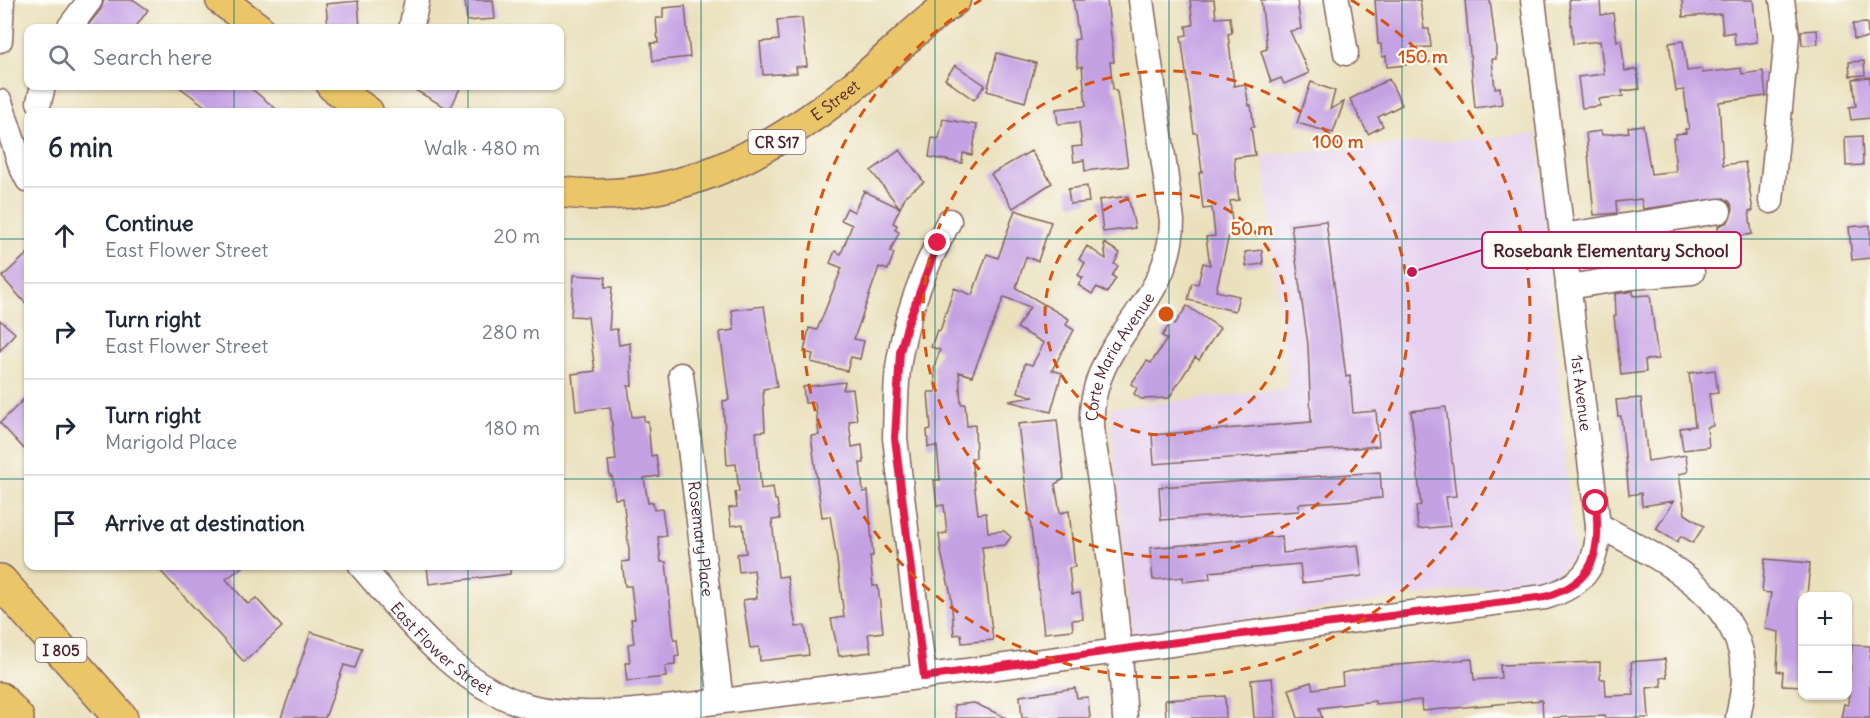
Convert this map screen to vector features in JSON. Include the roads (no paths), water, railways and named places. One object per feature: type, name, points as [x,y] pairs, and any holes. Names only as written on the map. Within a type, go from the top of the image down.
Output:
[{"type":"highway","name":"I 805","points":[[0,581],[122,718]]},
{"type":"highway","points":[[0,699],[17,718]]},
{"type":"main road","points":[[221,0],[253,24]]},
{"type":"main road","name":"E Street","points":[[564,192],[593,194],[649,190],[700,177],[750,157],[815,116],[955,0]]},
{"type":"main road","points":[[338,90],[363,108]]},
{"type":"street","points":[[0,40],[2,0]]},
{"type":"street","points":[[72,24],[90,0]]},
{"type":"street","points":[[412,24],[417,0]]},
{"type":"street","name":"Corte Maria Avenue","points":[[1125,718],[1121,650],[1092,406],[1106,364],[1159,282],[1172,238],[1171,211],[1141,0]]},
{"type":"street","points":[[1337,0],[1346,53]]},
{"type":"street","name":"1st Avenue","points":[[1533,0],[1598,525]]},
{"type":"street","points":[[1771,201],[1787,36],[1782,0]]},
{"type":"street","points":[[0,102],[24,172]]},
{"type":"street","points":[[1562,236],[1719,212]]},
{"type":"street","points":[[924,677],[895,438],[896,412],[900,352],[907,326],[938,243],[950,221]]},
{"type":"street","points":[[1568,287],[1632,277],[1692,272]]},
{"type":"street","name":"Rosemary Place","points":[[681,375],[721,701]]},
{"type":"street","points":[[1598,525],[1648,552],[1706,594],[1726,615],[1743,665],[1744,679],[1738,718]]},
{"type":"street","name":"East Flower Street","points":[[365,570],[442,657],[494,693],[533,708],[561,714],[635,715],[721,701],[1545,597],[1570,588],[1583,577],[1594,560],[1598,525]]},
{"type":"place","name":"Rosebank Elementary School","points":[[1412,272]]}]
